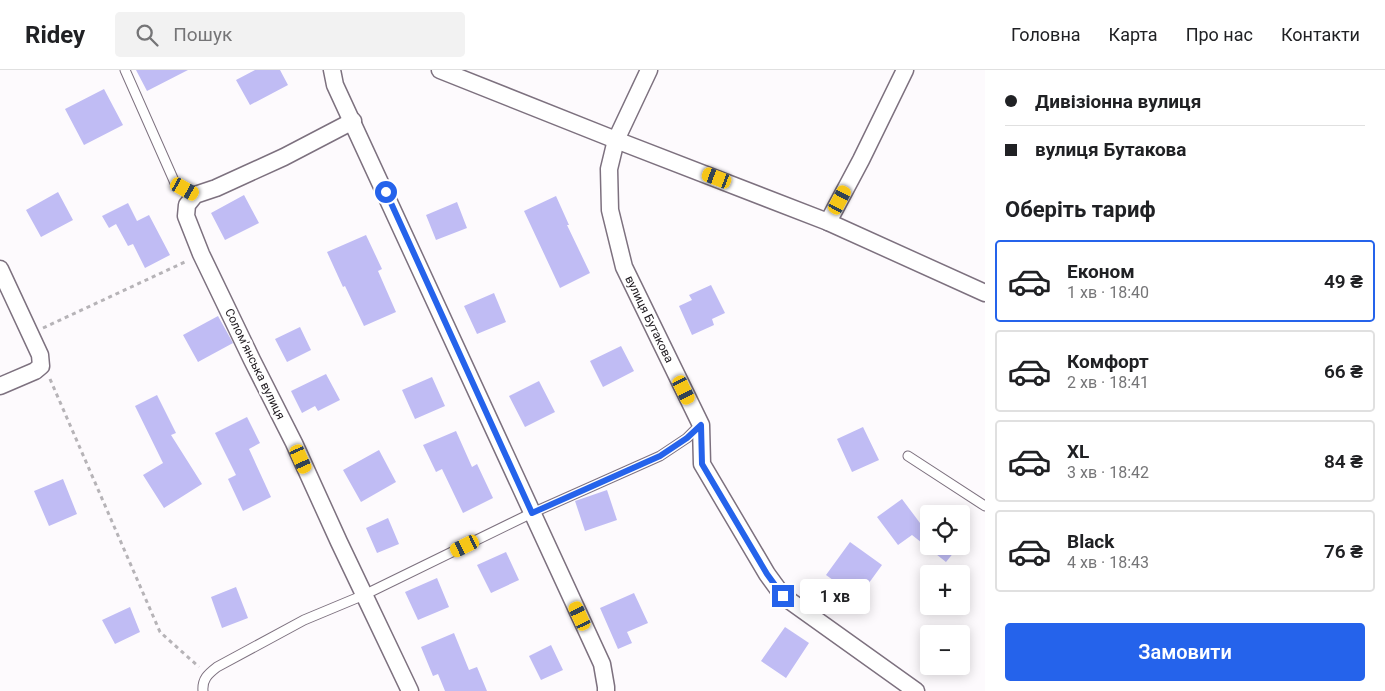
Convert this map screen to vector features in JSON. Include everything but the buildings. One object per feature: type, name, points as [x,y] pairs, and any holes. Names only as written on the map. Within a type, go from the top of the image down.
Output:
[{"type":"street","points":[[332,70],[335,85],[602,664],[606,691]]},
{"type":"street","points":[[440,70],[828,222],[985,293]]},
{"type":"street","name":"вулиця Бутакова","points":[[649,70],[616,140],[610,169],[610,210],[624,267],[701,425],[702,464],[767,574],[783,596],[916,691]]},
{"type":"street","points":[[828,222],[905,70]]},
{"type":"street","points":[[195,195],[216,188],[284,157],[353,121]]},
{"type":"street","name":"Соломʼянська вулиця","points":[[195,195],[187,205],[186,216],[201,254],[294,443],[410,691]]},
{"type":"street","points":[[0,269],[40,355],[40,366],[35,371],[0,386]]},
{"type":"lane","points":[[125,70],[175,183],[195,195]]},
{"type":"lane","points":[[203,691],[207,674],[304,620],[364,595],[532,513],[660,456],[687,438],[701,425]]},
{"type":"lane","points":[[908,456],[985,506]]},
{"type":"path","points":[[30,335],[201,254]]},
{"type":"path","points":[[40,355],[160,632],[207,674]]},
{"type":"route","points":[[386,192],[532,513],[660,456],[687,438],[701,425],[702,464],[767,574],[783,596]]}]
